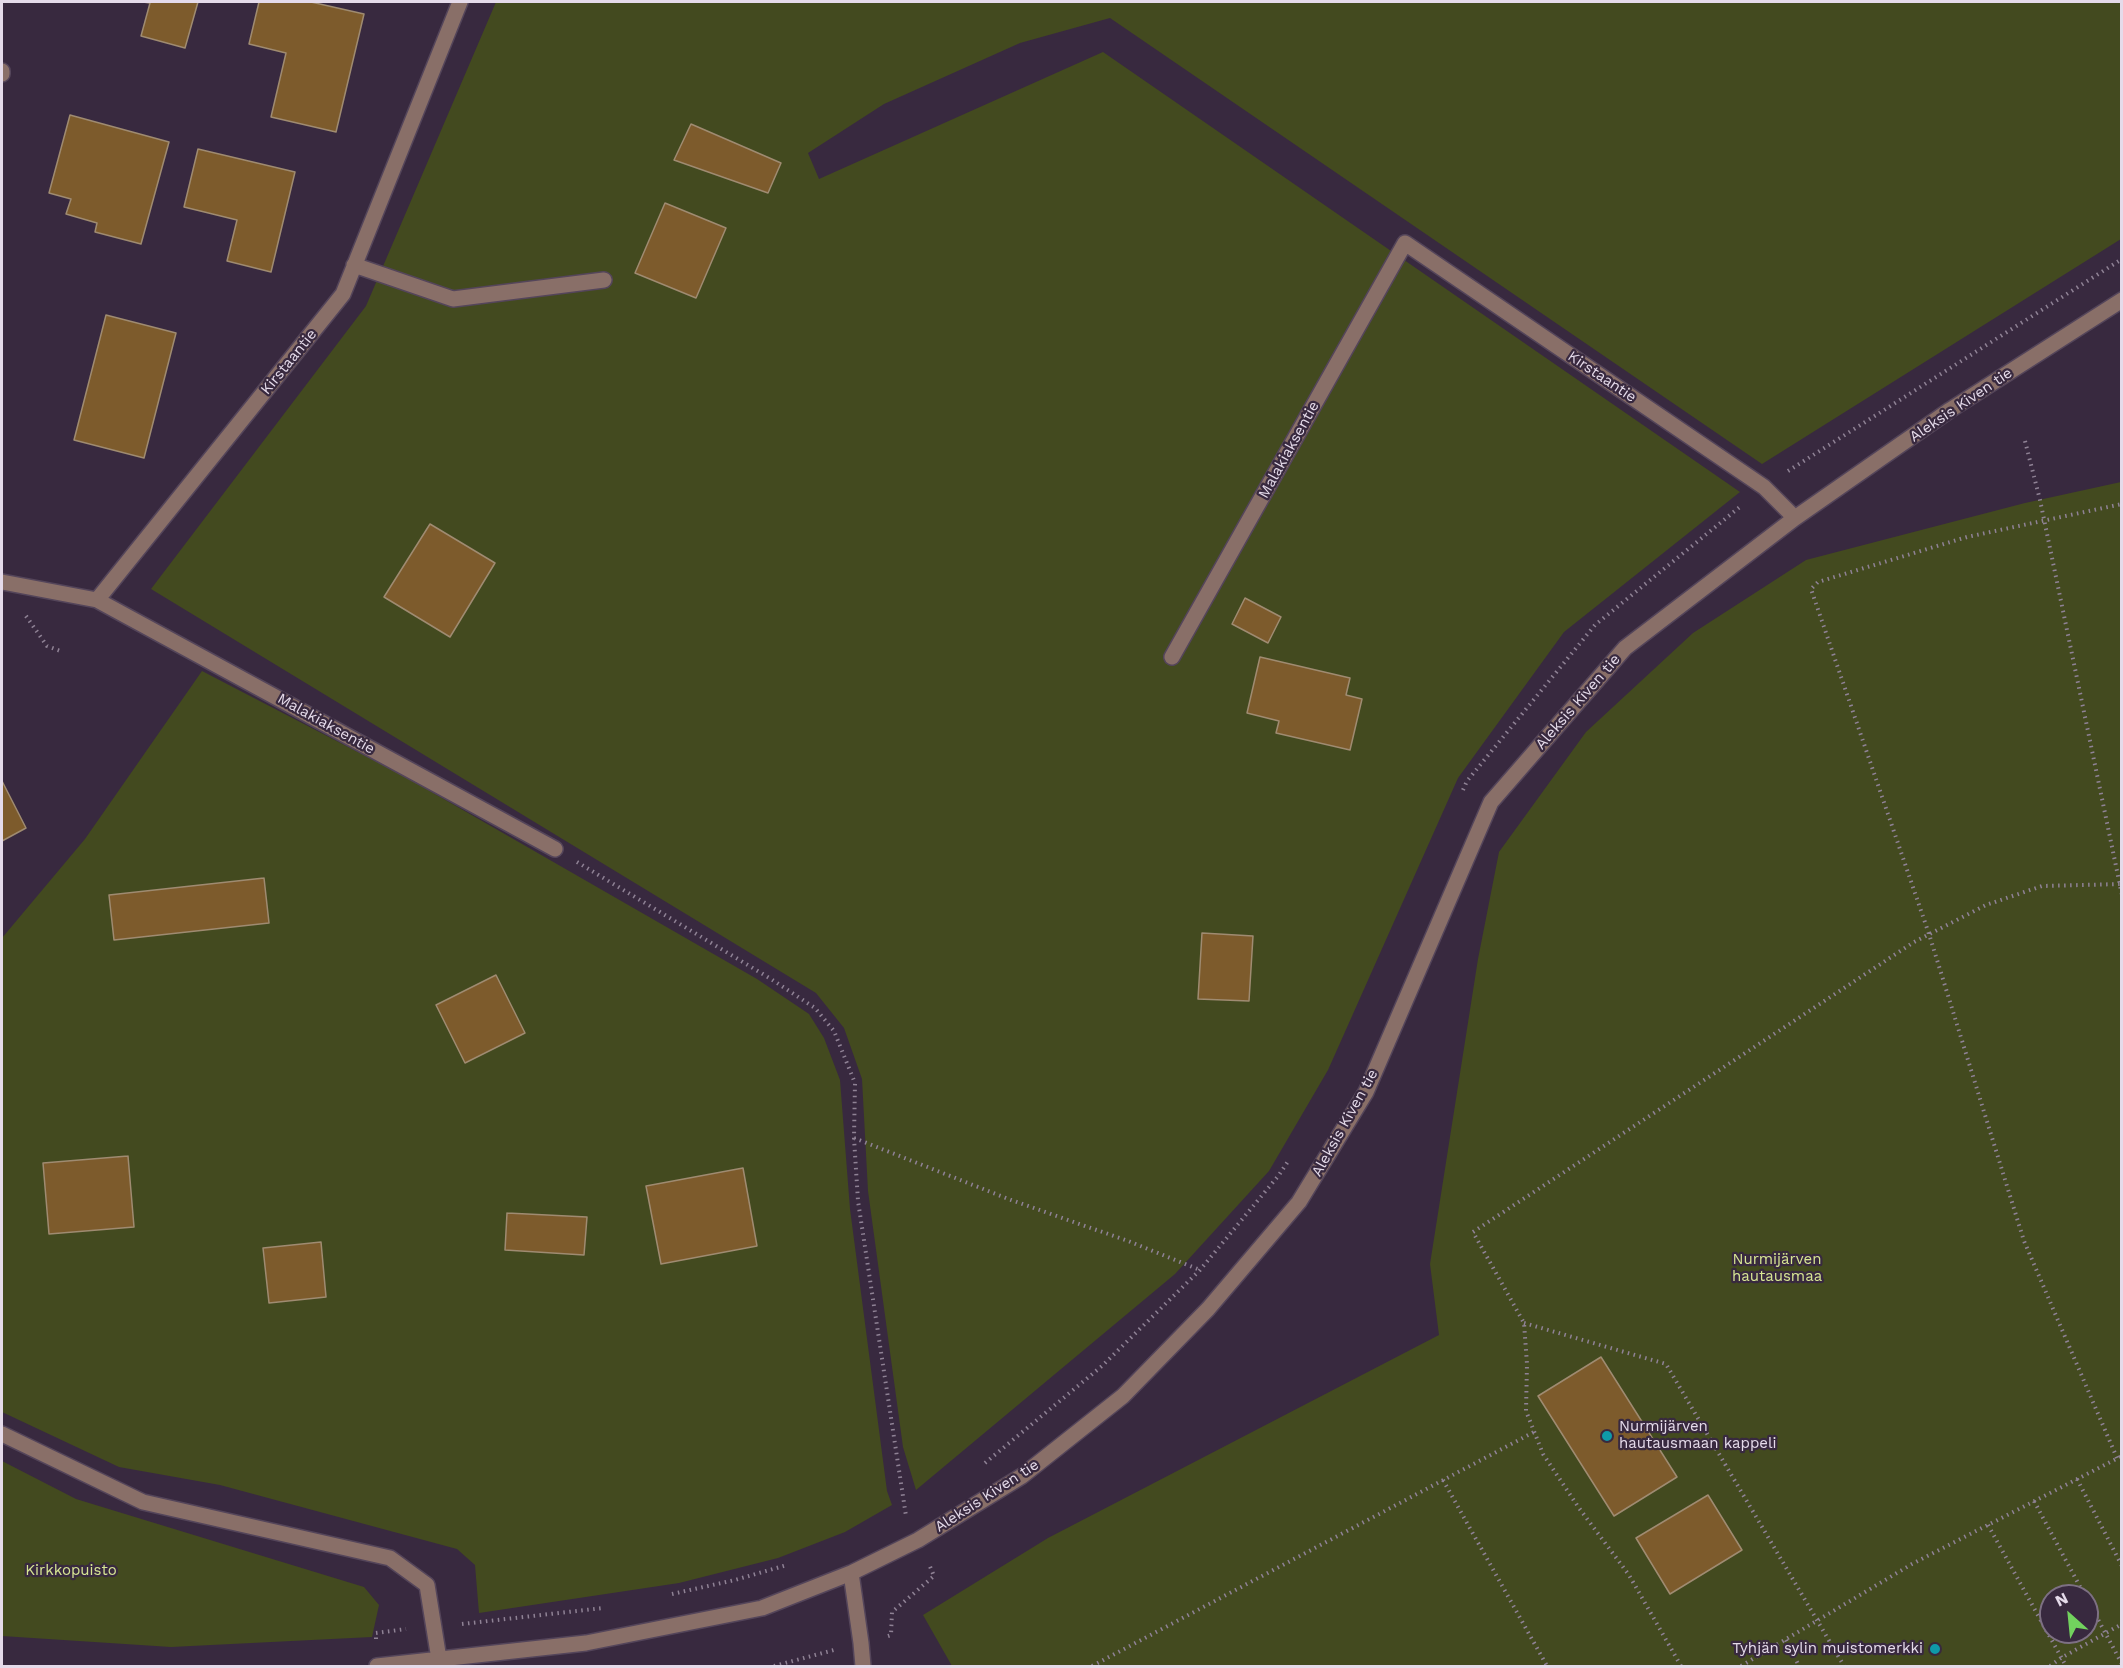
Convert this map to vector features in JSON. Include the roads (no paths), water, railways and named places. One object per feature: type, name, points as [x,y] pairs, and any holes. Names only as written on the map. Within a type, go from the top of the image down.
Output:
[{"type":"street","name":"Kirstaantie","points":[[97,600],[344,294],[460,2]]},
{"type":"street","name":"Kirstaantie","points":[[1405,243],[1764,487],[1795,518]]},
{"type":"street","name":"Malakiaksentie","points":[[1172,657],[1405,243]]},
{"type":"street","points":[[354,265],[453,298],[604,280]]},
{"type":"street","name":"Aleksis Kiven tie","points":[[377,1666],[586,1643],[762,1608],[851,1573],[918,1540],[1022,1476],[1123,1396],[1208,1309],[1299,1202],[1366,1092],[1491,802],[1625,648],[1795,518],[1950,410],[2121,300]]},
{"type":"street","points":[[2,582],[97,600]]},
{"type":"street","name":"Malakiaksentie","points":[[97,600],[555,849]]},
{"type":"street","points":[[2,1434],[143,1502],[390,1558],[428,1585],[438,1659]]},
{"type":"street","points":[[851,1573],[863,1666]]},
{"type":"place","name":"Nurmijärven hautausmaan kappeli","points":[[1607,1436]]},
{"type":"place","name":"Tyhjän sylin muistomerkki","points":[[1935,1649]]},
{"type":"park label","name":"Nurmijärven hautausmaa","points":[[1777,1268]]},
{"type":"park label","name":"Kirkkopuisto","points":[[71,1571]]}]
